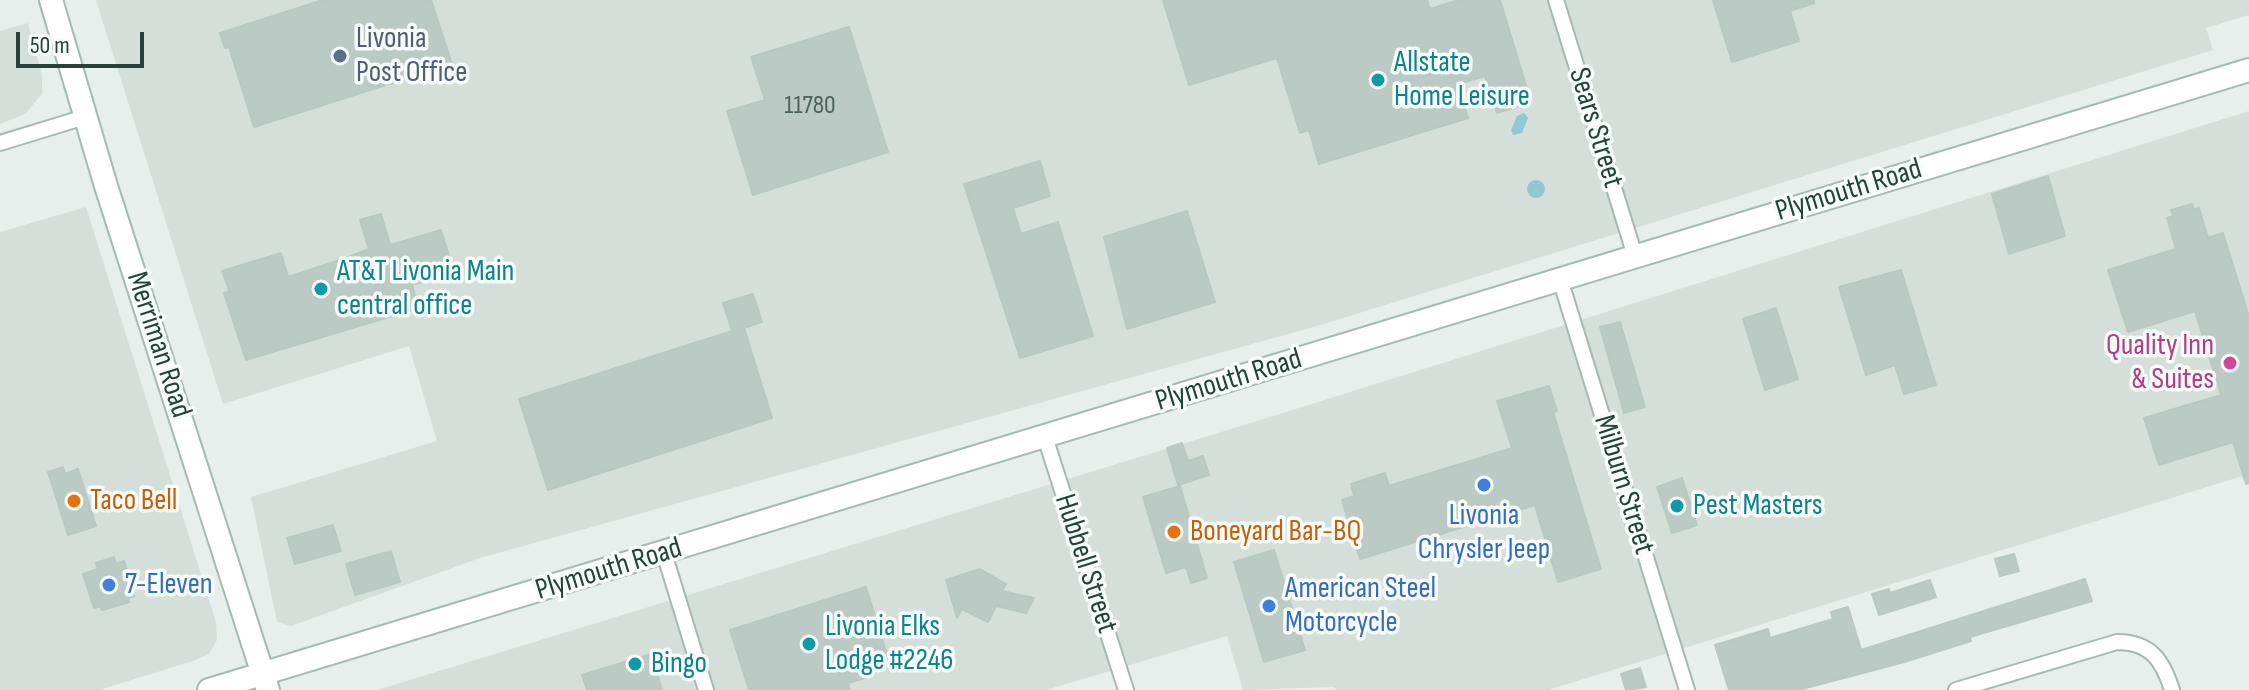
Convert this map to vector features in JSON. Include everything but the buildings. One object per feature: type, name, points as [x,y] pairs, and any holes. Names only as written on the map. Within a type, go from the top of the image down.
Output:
[{"type":"main road","name":"Merriman Road","points":[[51,0],[85,117],[265,682]]},
{"type":"main road","name":"Plymouth Road","points":[[209,690],[265,682],[664,553],[2249,70]]},
{"type":"street","name":"Sears Street","points":[[1556,0],[1635,256]]},
{"type":"street","points":[[0,143],[85,117]]},
{"type":"street","name":"Milburn Street","points":[[1560,279],[1687,690]]},
{"type":"street","name":"Hubbell Street","points":[[1045,437],[1126,690]]},
{"type":"street","points":[[664,553],[706,690]]},
{"type":"street","points":[[1956,690],[2117,642],[2147,648],[2160,660],[2172,690]]},
{"type":"shaded area","points":[[96,0],[2249,0],[2249,15],[2206,28],[2213,50],[1317,326],[480,558],[291,626],[277,622],[251,497],[437,441],[409,346],[223,404]]},
{"type":"shaded area","points":[[28,23],[42,76],[42,94],[25,114],[0,124],[0,31]]},
{"type":"shaded area","points":[[2249,111],[2249,484],[2246,475],[1548,690],[1336,690],[1334,687],[1243,690],[1227,636],[1046,690],[377,690],[1254,422]]},
{"type":"shaded area","points":[[86,207],[216,622],[217,640],[209,654],[193,661],[99,690],[0,690],[0,232]]},
{"type":"water","points":[[1524,113],[1528,118],[1522,133],[1513,135],[1511,130],[1517,116]]},
{"type":"water","points":[[1536,180],[1545,189],[1536,198],[1527,189]]},
{"type":"place","name":"Livonia Post Office","points":[[340,56]]},
{"type":"place","name":"Allstate Home Leisure","points":[[1378,80]]},
{"type":"place","name":"AT&T Livonia Main central office","points":[[321,289]]},
{"type":"place","name":"Quality Inn & Suites","points":[[2230,363]]},
{"type":"place","name":"Livonia Chrysler Jeep","points":[[1484,485]]},
{"type":"place","name":"Taco Bell","points":[[74,501]]},
{"type":"place","name":"Pest Masters","points":[[1677,506]]},
{"type":"place","name":"Boneyard Bar-BQ","points":[[1174,532]]},
{"type":"place","name":"7-Eleven","points":[[109,585]]},
{"type":"place","name":"American Steel Motorcycle","points":[[1269,606]]},
{"type":"place","name":"Livonia Elks Lodge #2246","points":[[809,644]]},
{"type":"place","name":"Bingo","points":[[635,664]]}]
